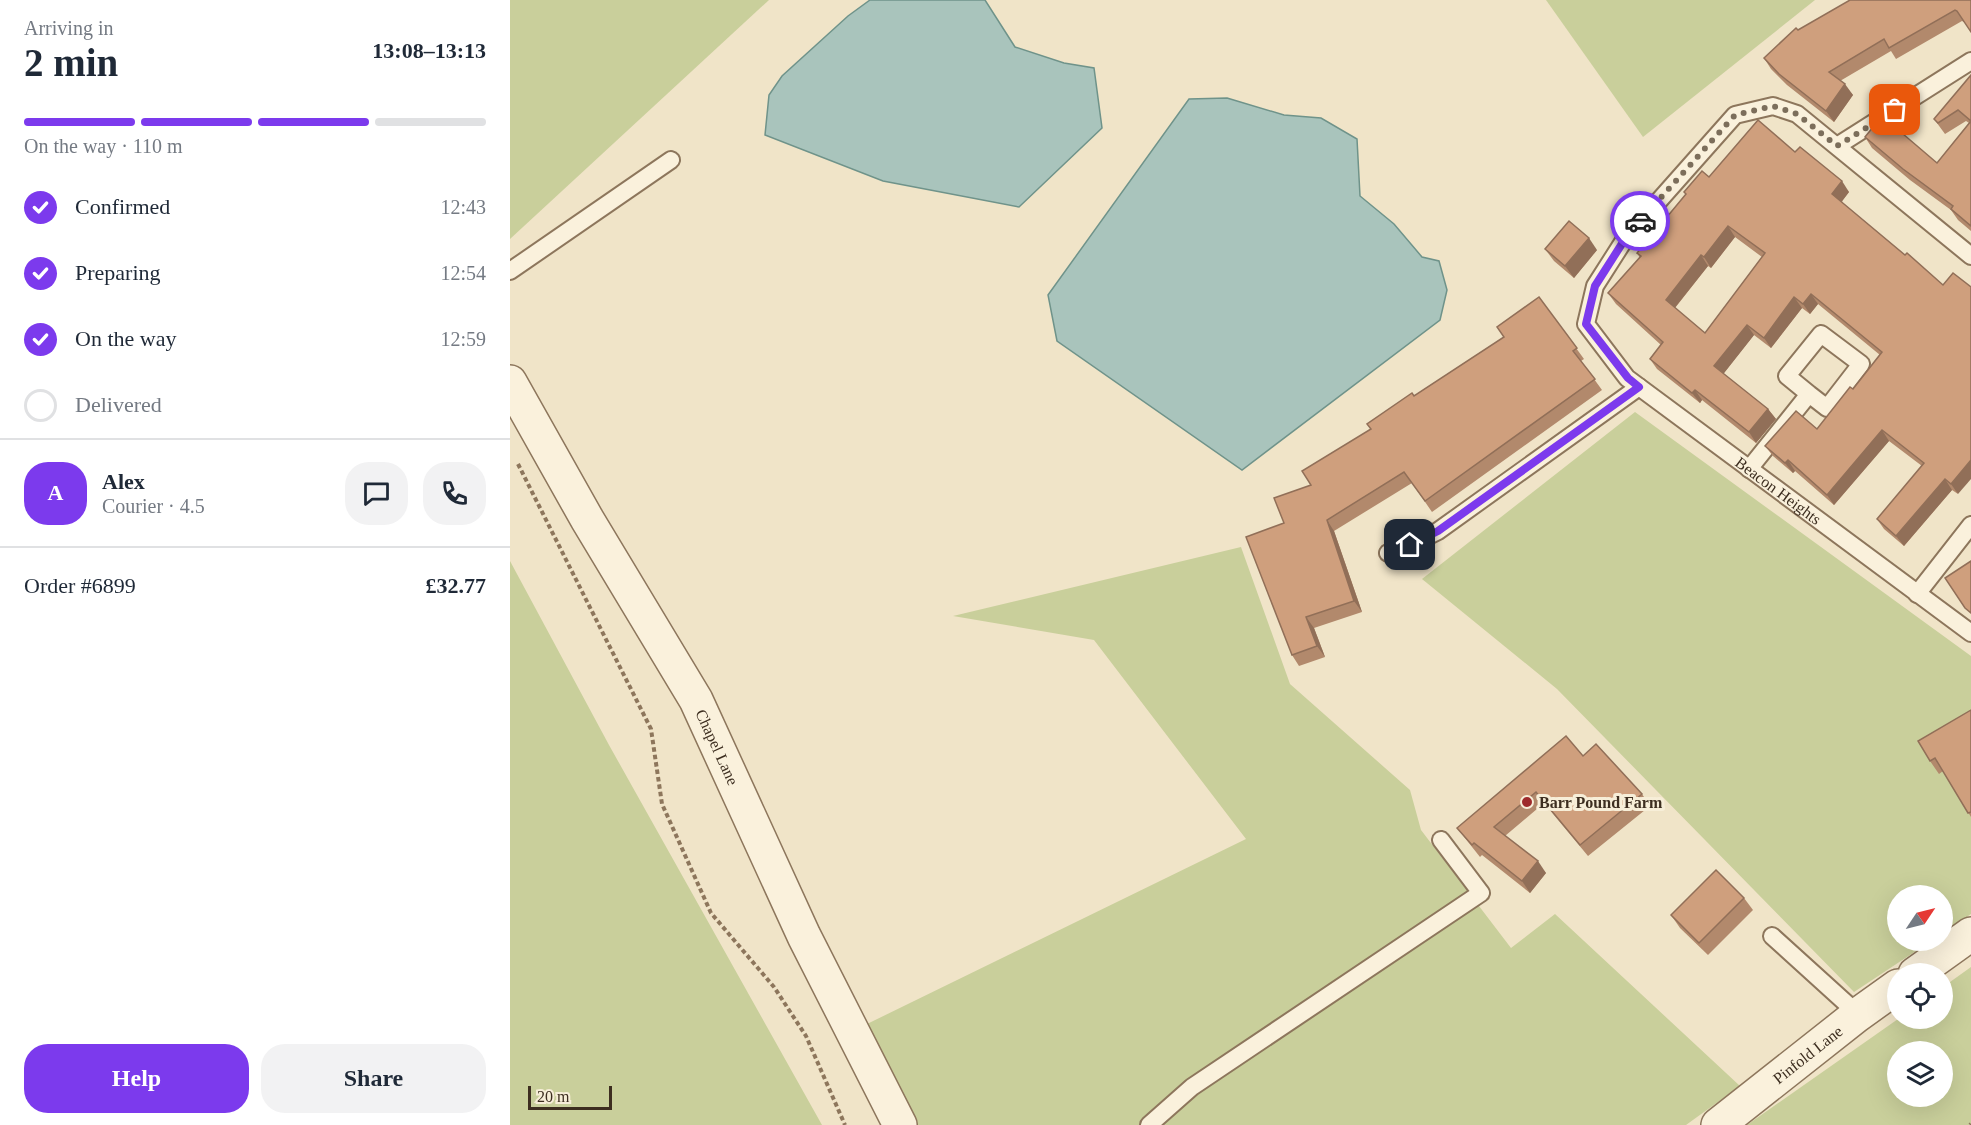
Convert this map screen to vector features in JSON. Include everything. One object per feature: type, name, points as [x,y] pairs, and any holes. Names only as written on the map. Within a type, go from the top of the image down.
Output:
[{"type":"street","name":"Chapel Lane","points":[[510,382],[587,519],[696,700],[804,936],[900,1125]]},
{"type":"street","points":[[1930,963],[1971,934]]},
{"type":"street","name":"Pinfold Lane","points":[[1718,1125],[1887,994]]},
{"type":"lane","points":[[1837,146],[1971,61]]},
{"type":"lane","name":"Beacon Heights","points":[[1971,256],[1797,114],[1773,106],[1735,115],[1625,239],[1595,286],[1586,324],[1628,378],[1639,387],[1971,633]]},
{"type":"lane","points":[[510,271],[671,160]]},
{"type":"lane","points":[[1821,334],[1861,364],[1827,408],[1809,394],[1787,376],[1821,334]]},
{"type":"lane","points":[[1388,553],[1438,531],[1639,387]]},
{"type":"lane","points":[[1749,470],[1809,394]]},
{"type":"lane","points":[[1917,594],[1971,525]]},
{"type":"lane","points":[[1149,1125],[1191,1087],[1481,893],[1441,840]]},
{"type":"lane","points":[[1772,936],[1847,1004],[1856,1016]]},
{"type":"path","points":[[515,458],[651,729],[662,804],[711,913],[774,987],[800,1026],[845,1125]]},
{"type":"green space","points":[[510,0],[769,0],[510,239]]},
{"type":"green space","points":[[1546,0],[1815,0],[1643,137]]},
{"type":"green space","points":[[1635,412],[1971,656],[1971,914],[1953,926],[1953,885],[1887,885],[1887,951],[1916,951],[1898,963],[1887,963],[1887,970],[1854,992],[1557,689],[1422,579]]},
{"type":"green space","points":[[1241,547],[1290,684],[1410,790],[1421,830],[1511,948],[1555,914],[1740,1086],[1686,1125],[918,1125],[867,1024],[1246,839],[1094,640],[953,616]]},
{"type":"green space","points":[[510,561],[609,745],[822,1125],[510,1125]]},
{"type":"green space","points":[[1971,967],[1971,1125],[1747,1125],[1887,1027],[1887,1029],[1953,1029],[1953,980]]},
{"type":"water","points":[[870,0],[985,0],[1015,47],[1064,63],[1094,68],[1102,128],[1019,207],[883,181],[765,135],[769,95],[782,76],[848,16]]},
{"type":"water","points":[[1227,98],[1284,115],[1321,118],[1357,139],[1360,196],[1394,224],[1422,257],[1439,261],[1447,290],[1440,320],[1242,470],[1057,341],[1048,295],[1189,99]]},
{"type":"building","points":[[1850,0],[1971,0],[1971,32],[1955,10],[1889,48],[1884,39],[1829,72],[1845,84],[1826,111],[1779,74],[1764,58],[1796,28],[1798,30]]},
{"type":"building","points":[[1971,75],[1971,121],[1958,110],[1938,123],[1934,119]]},
{"type":"building","points":[[1882,116],[1937,163],[1971,121],[1971,226],[1951,209],[1953,206],[1865,137]]},
{"type":"building","points":[[1758,120],[1795,152],[1800,147],[1842,181],[1832,194],[1905,255],[1907,253],[1943,285],[1953,273],[1971,287],[1971,460],[1951,484],[1945,479],[1896,536],[1877,519],[1924,463],[1882,430],[1827,495],[1788,460],[1785,463],[1765,446],[1796,411],[1817,429],[1850,387],[1853,389],[1882,352],[1811,294],[1803,304],[1794,297],[1764,338],[1747,325],[1714,366],[1768,409],[1749,432],[1695,390],[1692,393],[1650,359],[1663,342],[1608,293],[1641,256],[1637,253],[1702,171],[1709,177]],"holes":[[[1728,226],[1765,253],[1705,333],[1666,300],[1701,255],[1704,257]]]},
{"type":"building","points":[[1569,221],[1589,238],[1565,266],[1545,249]]},
{"type":"building","points":[[1539,297],[1577,348],[1573,351],[1595,379],[1425,501],[1404,472],[1327,520],[1354,601],[1306,617],[1317,646],[1292,655],[1246,537],[1284,523],[1274,498],[1311,485],[1302,471],[1371,429],[1367,424],[1412,393],[1414,396],[1504,337],[1497,327]]},
{"type":"building","points":[[1971,561],[1971,613],[1965,608],[1945,578]]},
{"type":"building","points":[[1971,710],[1971,812],[1968,813],[1935,758],[1930,761],[1918,741]]},
{"type":"building","points":[[1566,736],[1583,756],[1596,744],[1642,794],[1580,845],[1536,792],[1494,827],[1538,861],[1522,881],[1474,843],[1472,845],[1457,828]]},
{"type":"building","points":[[1716,870],[1744,898],[1699,943],[1671,915]]},
{"type":"way so far","points":[[1640,221],[1735,115],[1773,106],[1797,114],[1837,146],[1895,110]]},
{"type":"place","name":"Barr Pound Farm","points":[[1527,802]]},
{"type":"route","points":[[1410,545],[1438,531],[1639,387],[1628,378],[1586,324],[1595,286],[1625,239],[1640,221]]}]
